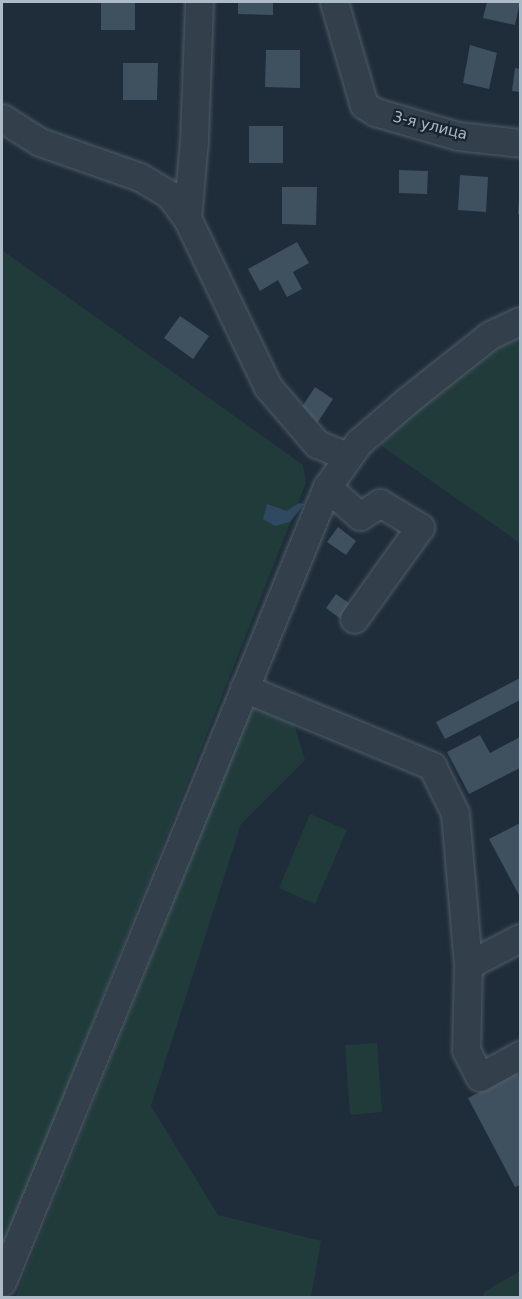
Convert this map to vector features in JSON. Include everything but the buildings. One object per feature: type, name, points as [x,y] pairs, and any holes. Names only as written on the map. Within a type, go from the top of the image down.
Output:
[{"type":"street","points":[[187,219],[194,140],[199,2]]},
{"type":"street","name":"3-я улица","points":[[334,2],[357,92],[364,105],[375,112],[458,136],[520,143]]},
{"type":"street","points":[[2,118],[40,142],[140,177],[170,195],[187,219],[268,387],[317,444],[346,456]]},
{"type":"street","points":[[2,1282],[327,487],[346,456],[408,399],[490,335],[520,321]]},
{"type":"street","points":[[327,487],[360,516],[380,503],[420,527],[354,619]]},
{"type":"street","points":[[244,688],[432,766],[454,813],[468,965],[466,1050],[480,1077],[520,1055]]},
{"type":"street","points":[[468,965],[520,938]]},
{"type":"green space","points":[[2,250],[303,465],[306,483],[2,1252]]},
{"type":"green space","points":[[520,334],[520,543],[380,445],[450,378]]},
{"type":"green space","points":[[257,693],[286,699],[305,760],[241,824],[151,1106],[218,1215],[321,1241],[311,1297],[15,1298]]},
{"type":"green space","points":[[310,814],[347,830],[315,904],[279,888]]},
{"type":"green space","points":[[377,1043],[382,1112],[350,1115],[345,1045]]},
{"type":"green space","points":[[520,1271],[520,1297],[483,1297],[484,1292]]},
{"type":"water","points":[[299,503],[304,504],[290,522],[275,526],[263,519],[267,504],[287,511]]}]
